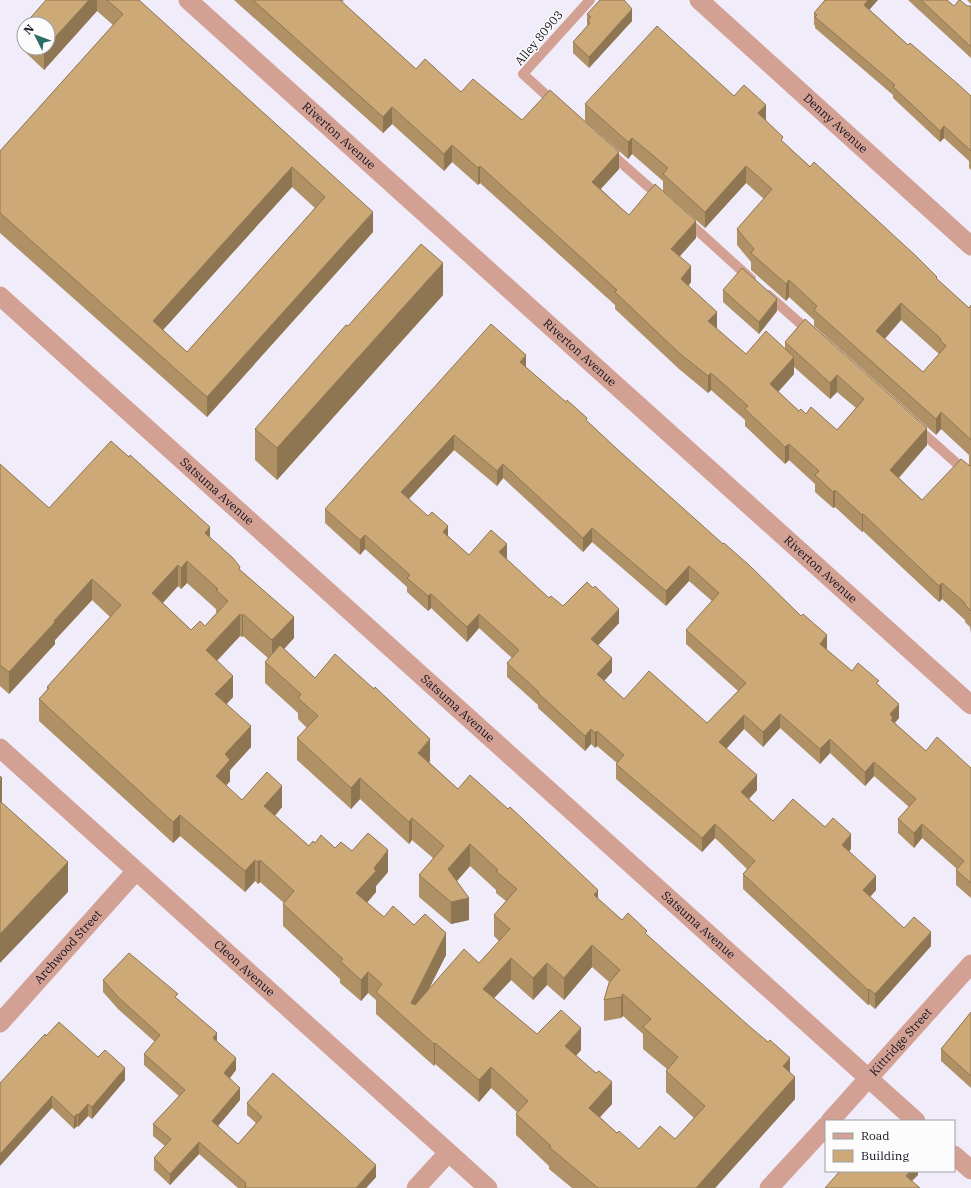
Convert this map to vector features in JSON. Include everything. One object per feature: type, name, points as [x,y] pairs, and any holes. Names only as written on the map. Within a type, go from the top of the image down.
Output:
[{"type":"street","name":"Riverton Avenue","points":[[188,0],[971,704]]},
{"type":"street","name":"Denny Avenue","points":[[699,0],[971,246]]},
{"type":"street","name":"Satsuma Avenue","points":[[0,296],[915,1120]]},
{"type":"street","name":"Cleon Avenue","points":[[0,748],[488,1188]]},
{"type":"street","name":"Archwood Street","points":[[0,1023],[136,872]]},
{"type":"street","name":"Kittridge Street","points":[[831,1120],[971,964]]},
{"type":"street","points":[[769,1188],[825,1127]]},
{"type":"street","points":[[416,1188],[448,1152]]},
{"type":"street","points":[[955,1156],[971,1170]]},
{"type":"lane","name":"Alley 80903","points":[[564,111],[523,74],[590,0]]},
{"type":"lane","points":[[600,143],[818,339]]},
{"type":"lane","points":[[912,423],[971,476]]},
{"type":"building","points":[[46,0],[89,0],[56,36],[56,16],[32,16]]},
{"type":"building","points":[[107,0],[139,0],[373,212],[207,397],[0,213],[0,151],[123,14]],"holes":[[[292,167],[325,197],[187,352],[153,321]]]},
{"type":"building","points":[[253,0],[340,0],[416,69],[425,59],[461,92],[473,79],[522,120],[550,90],[619,152],[592,182],[622,209],[629,215],[655,184],[696,221],[671,249],[691,266],[681,279],[717,312],[708,321],[746,354],[766,331],[794,357],[770,384],[799,411],[801,409],[806,414],[811,407],[837,430],[864,399],[837,375],[830,383],[785,342],[805,319],[927,428],[890,470],[922,500],[961,459],[970,466],[971,465],[971,611],[965,603],[942,583],[939,586],[863,514],[862,515],[835,490],[833,492],[815,475],[819,471],[789,444],[785,447],[745,409],[748,406],[711,373],[708,376],[679,353],[615,292],[617,290],[480,166],[478,168],[452,145],[444,154],[392,107],[383,117]]},
{"type":"building","points":[[600,0],[624,0],[632,9],[589,57],[573,42],[590,23],[588,20],[591,17],[587,14]]},
{"type":"building","points":[[825,0],[868,0],[864,5],[908,45],[910,43],[971,96],[971,151],[944,126],[940,131],[893,87],[895,85],[815,17],[817,15],[814,13]]},
{"type":"building","points":[[921,0],[947,0],[954,6],[960,0],[967,6],[971,6],[971,47]]},
{"type":"building","points":[[657,26],[734,96],[744,85],[766,105],[758,113],[783,137],[781,140],[810,167],[814,162],[916,256],[937,277],[936,278],[969,308],[971,305],[971,440],[941,412],[936,419],[814,310],[817,306],[789,280],[786,284],[751,253],[754,249],[737,229],[772,189],[746,166],[705,212],[663,174],[668,168],[632,138],[628,142],[585,104]],"holes":[[[901,303],[941,339],[940,340],[946,346],[923,372],[876,331]]]},
{"type":"building","points":[[421,244],[443,263],[277,448],[255,429],[346,325],[348,326]]},
{"type":"building","points":[[742,268],[777,299],[759,322],[723,290]]},
{"type":"building","points":[[491,324],[526,355],[520,362],[587,418],[586,420],[617,449],[723,544],[724,543],[749,565],[801,616],[803,614],[827,635],[820,644],[852,671],[858,663],[879,681],[876,683],[899,704],[890,714],[893,718],[891,720],[926,751],[937,737],[971,768],[971,883],[956,870],[964,861],[922,824],[914,833],[898,819],[916,799],[874,762],[865,772],[830,739],[820,749],[780,714],[763,732],[744,715],[719,742],[757,775],[741,792],[773,821],[793,799],[825,827],[833,818],[851,834],[842,845],[876,876],[863,890],[904,928],[914,917],[931,932],[875,994],[869,989],[868,990],[743,874],[755,861],[715,824],[702,838],[616,764],[624,755],[597,731],[595,733],[591,729],[585,736],[538,693],[539,692],[507,663],[519,650],[479,614],[467,627],[431,594],[428,596],[407,578],[410,575],[365,535],[360,540],[325,509]],"holes":[[[454,435],[497,471],[503,464],[583,538],[592,528],[666,591],[689,566],[719,593],[686,630],[746,683],[707,723],[649,671],[624,699],[597,674],[612,658],[591,639],[619,609],[595,586],[593,588],[587,582],[563,606],[551,596],[549,598],[499,552],[507,544],[491,530],[469,555],[443,532],[448,526],[432,512],[428,516],[401,492]]]},
{"type":"building","points":[[111,441],[129,457],[130,455],[210,527],[205,533],[233,558],[240,567],[239,569],[294,617],[272,640],[243,614],[242,616],[240,614],[206,650],[233,676],[215,694],[251,726],[225,754],[230,760],[216,776],[242,800],[267,772],[282,786],[264,806],[309,846],[313,841],[315,843],[321,835],[335,848],[341,842],[352,851],[368,833],[388,850],[374,868],[376,871],[356,893],[384,917],[393,906],[414,925],[425,914],[446,933],[411,1003],[415,1005],[464,949],[479,963],[510,929],[494,915],[517,889],[496,871],[498,870],[470,844],[448,869],[469,898],[451,902],[419,875],[444,846],[412,818],[409,822],[360,778],[351,788],[297,738],[318,716],[298,698],[301,694],[265,662],[280,645],[315,678],[335,654],[374,689],[375,687],[430,739],[418,753],[458,789],[470,775],[508,809],[510,807],[598,890],[594,895],[622,920],[628,913],[647,931],[645,933],[749,1026],[768,1042],[770,1040],[790,1058],[783,1066],[795,1077],[696,1188],[598,1188],[549,1147],[551,1146],[516,1114],[528,1101],[491,1067],[479,1080],[435,1043],[434,1044],[376,992],[382,984],[368,972],[361,980],[340,961],[343,959],[283,904],[294,891],[260,860],[258,862],[255,860],[245,871],[180,815],[173,822],[39,699],[49,688],[47,687],[121,605],[92,579],[9,672],[0,665],[0,464],[49,508]],"holes":[[[187,561],[218,589],[216,590],[228,601],[205,626],[200,621],[191,630],[152,593],[178,565],[181,568]],[[592,945],[620,970],[609,983],[604,1000],[621,997],[623,994],[651,1019],[643,1027],[678,1057],[666,1071],[705,1106],[675,1139],[660,1126],[639,1149],[619,1131],[617,1133],[589,1108],[612,1082],[599,1071],[596,1073],[565,1046],[581,1028],[561,1010],[537,1034],[483,989],[511,958],[533,978],[547,963],[564,978]]]},
{"type":"building","points":[[0,801],[68,862],[0,934]]},
{"type":"building","points":[[129,953],[178,994],[175,997],[217,1033],[213,1038],[236,1058],[224,1073],[240,1088],[212,1121],[238,1144],[262,1117],[247,1103],[273,1073],[376,1165],[356,1188],[245,1188],[246,1183],[199,1142],[170,1174],[154,1158],[171,1139],[153,1124],[185,1090],[144,1054],[160,1035],[118,997],[103,980]]},
{"type":"building","points":[[971,1012],[971,1076],[941,1049]]},
{"type":"building","points":[[59,1022],[98,1057],[105,1050],[125,1068],[92,1107],[88,1104],[78,1115],[77,1114],[74,1117],[52,1096],[0,1154],[0,1083],[45,1034],[46,1036]]},
{"type":"building","points":[[839,1172],[909,1172],[906,1176],[920,1188],[825,1188]]}]
